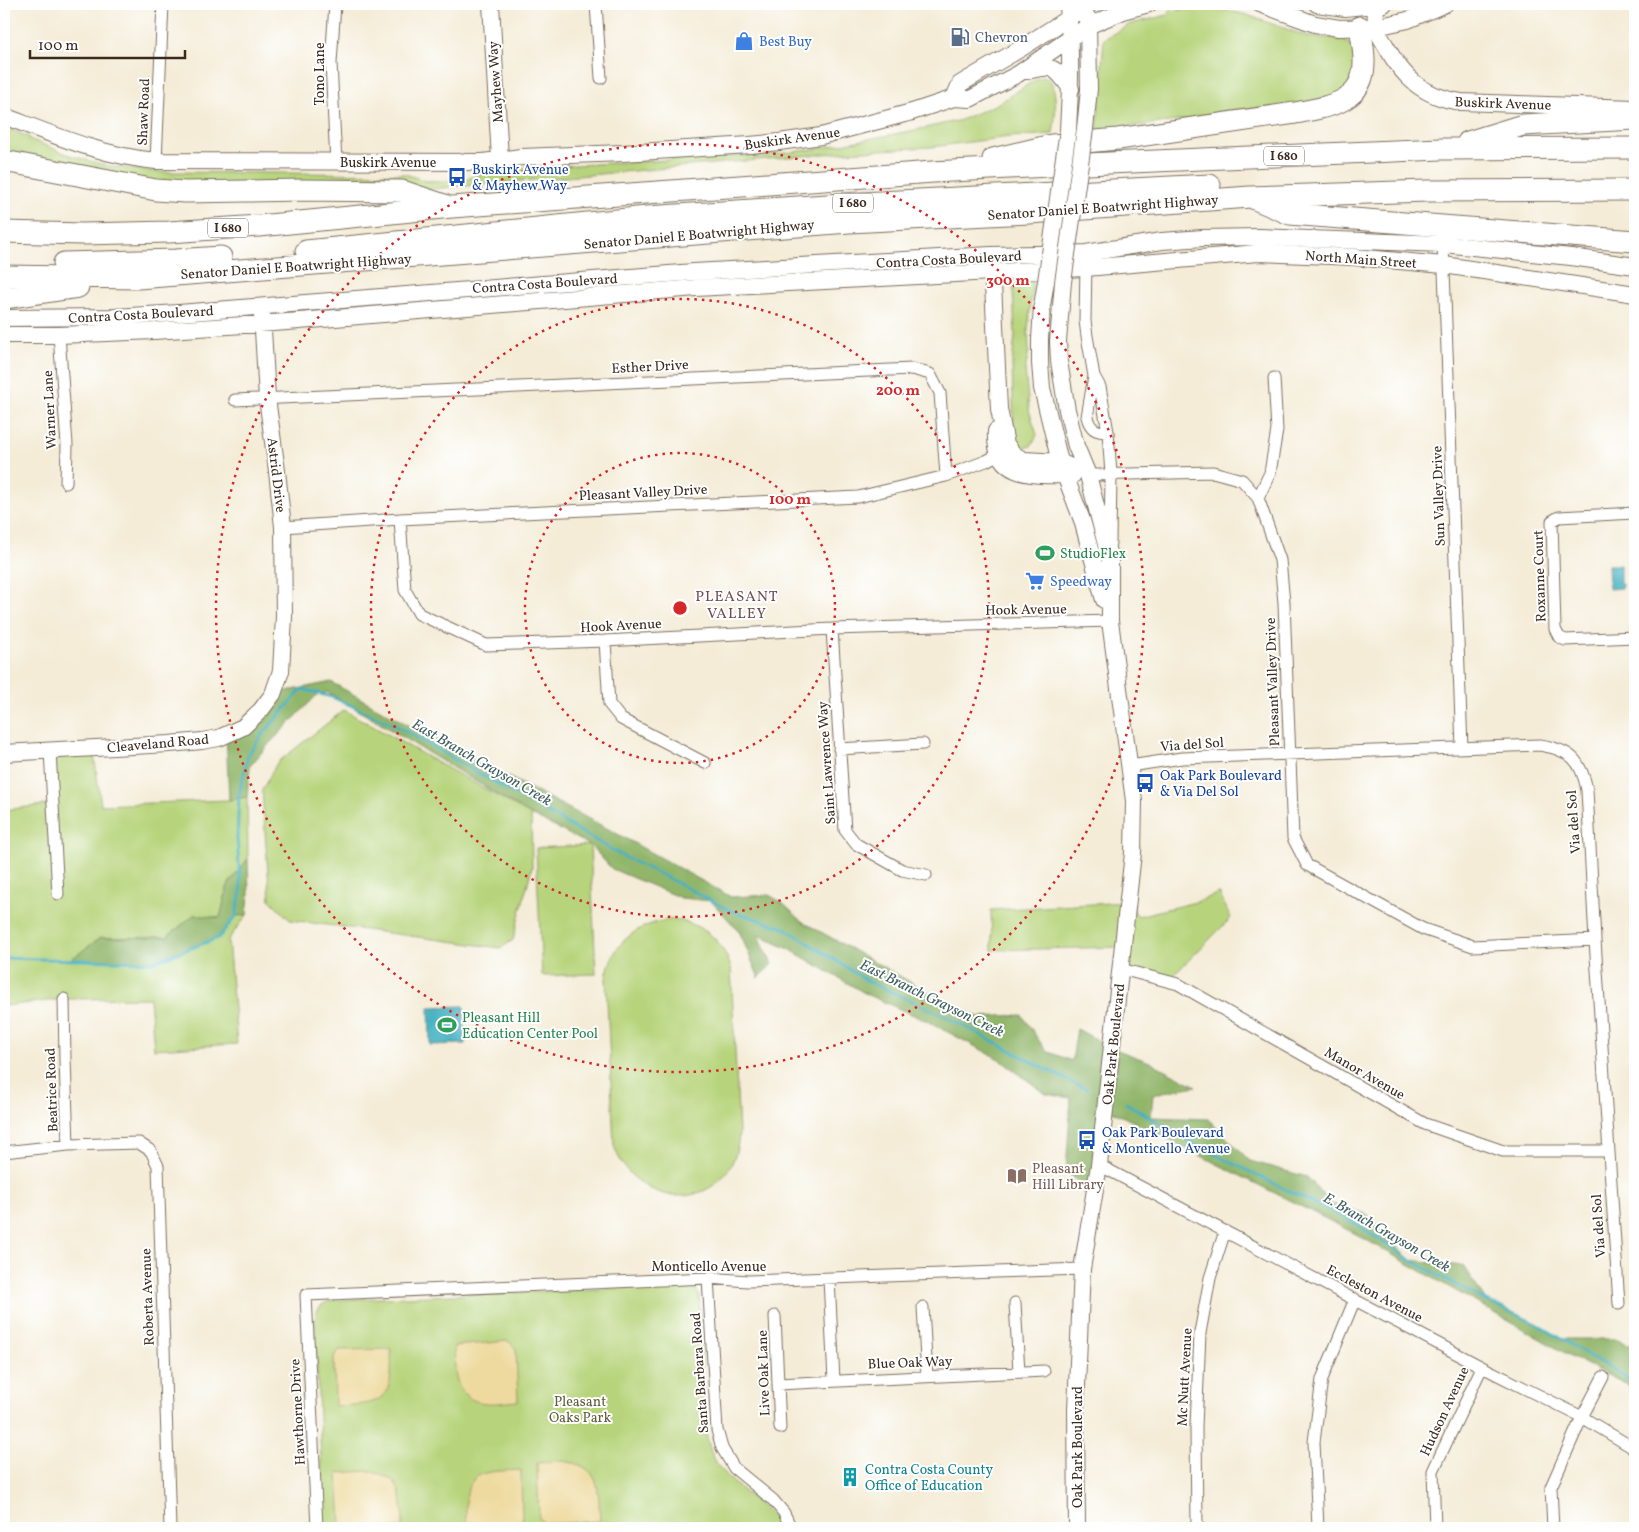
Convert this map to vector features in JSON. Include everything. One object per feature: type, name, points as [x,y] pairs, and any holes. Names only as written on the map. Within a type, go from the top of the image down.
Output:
[{"type":"highway","points":[[933,172],[1052,145],[1118,139],[1275,116],[1322,108],[1340,102],[1354,93],[1362,79],[1370,11]]},
{"type":"highway","points":[[1441,149],[1523,126],[1635,119]]},
{"type":"highway","name":"I 680","points":[[4,232],[83,234],[169,232],[260,226],[452,208],[933,172],[1108,162],[1441,149],[1635,148]]},
{"type":"highway","points":[[4,161],[156,190],[185,192],[402,191],[452,208]]},
{"type":"highway","name":"I 680","points":[[4,261],[73,263],[176,260],[287,253],[648,217],[956,197],[1307,182],[1635,175]]},
{"type":"highway","name":"Senator Daniel E Boatwright Highway","points":[[4,276],[138,278],[849,222],[1250,197],[1427,191],[1635,190]]},
{"type":"highway","points":[[1250,197],[1290,214],[1635,241]]},
{"type":"highway","points":[[4,298],[138,278]]},
{"type":"main road","name":"Mayhew Way","points":[[491,4],[500,159]]},
{"type":"main road","name":"Oak Park Boulevard","points":[[1088,4],[1088,90],[1085,129],[1063,282],[1058,341],[1059,361],[1067,410],[1076,446],[1088,475],[1110,560],[1110,621]]},
{"type":"main road","points":[[954,98],[960,84],[1020,49],[1068,10],[1088,4]]},
{"type":"main road","name":"Buskirk Avenue","points":[[4,116],[79,145],[156,162],[483,162],[521,157],[779,142],[821,136],[912,112],[954,98],[970,100],[1018,74],[1088,26],[1126,10],[1148,4]]},
{"type":"main road","points":[[1260,4],[1315,24],[1339,28],[1370,11]]},
{"type":"main road","points":[[1317,4],[1370,11],[1408,20],[1445,4]]},
{"type":"main road","name":"Oak Park Boulevard","points":[[1068,10],[1071,38],[1071,89],[1068,130],[1042,306],[1040,363],[1042,388],[1063,468],[1082,520],[1110,621],[1134,801],[1133,853],[1121,969],[1099,1166],[1082,1269],[1076,1409],[1077,1528]]},
{"type":"main road","name":"Buskirk Avenue","points":[[1370,11],[1391,56],[1412,81],[1429,94],[1446,100],[1461,102],[1635,108]]},
{"type":"main road","points":[[1018,74],[1038,68],[1052,68],[1057,71],[1071,89]]},
{"type":"main road","name":"North Main Street","points":[[1086,261],[1162,241],[1260,236],[1444,244],[1571,257],[1635,266]]},
{"type":"main road","name":"North Main Street","points":[[1086,261],[1258,254],[1354,257],[1444,265],[1635,294]]},
{"type":"main road","name":"Contra Costa Boulevard","points":[[4,318],[151,315],[685,272],[1086,261]]},
{"type":"main road","points":[[992,264],[999,409],[996,444],[999,454],[1004,462],[1013,470],[1028,474],[1063,468]]},
{"type":"main road","name":"Contra Costa Boulevard","points":[[4,335],[154,331],[262,324],[992,264]]},
{"type":"main road","name":"Astrid Drive","points":[[262,306],[267,398],[283,527],[284,617],[282,644]]},
{"type":"main road","points":[[999,409],[1006,444],[1014,455],[1024,460],[1088,475]]},
{"type":"main road","name":"Cleaveland Road","points":[[4,753],[169,744],[219,738],[243,727],[263,708],[273,694],[280,671],[282,644]]},
{"type":"street","name":"Shaw Road","points":[[156,162],[163,4]]},
{"type":"street","name":"Tono Lane","points":[[336,4],[331,63],[336,163]]},
{"type":"street","points":[[596,4],[601,78]]},
{"type":"street","name":"Sun Valley Drive","points":[[1444,244],[1462,748]]},
{"type":"street","name":"Oak Park Boulevard","points":[[1086,261],[1085,321],[1094,376],[1088,417],[1092,429],[1098,432],[1108,432]]},
{"type":"street","name":"Warner Lane","points":[[59,335],[67,445],[66,483]]},
{"type":"street","name":"Esther Drive","points":[[235,400],[912,369],[930,374],[940,393],[946,476]]},
{"type":"street","name":"Oak Park Boulevard","points":[[1094,376],[1100,387],[1108,432],[1111,474],[1110,560]]},
{"type":"street","points":[[1258,498],[1270,473],[1277,430],[1274,378]]},
{"type":"street","name":"Pleasant Valley Drive","points":[[283,527],[400,519],[858,497],[946,476],[999,454]]},
{"type":"street","name":"Pleasant Valley Drive","points":[[1111,474],[1213,472],[1242,480],[1258,498],[1280,560],[1284,603],[1293,838],[1307,865],[1422,929],[1473,946],[1595,940]]},
{"type":"street","points":[[1088,475],[1111,474]]},
{"type":"street","name":"Roxanne Court","points":[[1635,513],[1558,517],[1552,521],[1555,629],[1559,637],[1565,640],[1635,637]]},
{"type":"street","name":"Hook Avenue","points":[[400,519],[404,590],[419,614],[486,645],[832,629],[1110,621]]},
{"type":"street","name":"Saint Lawrence Way","points":[[832,629],[846,830],[856,844],[902,870],[926,874]]},
{"type":"street","points":[[604,641],[609,704],[621,719],[705,763]]},
{"type":"street","points":[[839,750],[923,744]]},
{"type":"street","name":"Via del Sol","points":[[1130,766],[1182,758],[1540,745],[1566,752],[1578,762],[1587,790],[1619,1304]]},
{"type":"street","points":[[50,750],[58,894]]},
{"type":"street","name":"Manor Avenue","points":[[1121,969],[1178,984],[1425,1124],[1503,1151],[1608,1151]]},
{"type":"street","name":"Beatrice Road","points":[[4,1152],[68,1146],[64,999]]},
{"type":"street","name":"Roberta Avenue","points":[[68,1146],[138,1143],[151,1151],[158,1166],[170,1528]]},
{"type":"street","name":"Eccleston Avenue","points":[[1099,1166],[1482,1367],[1582,1417],[1635,1449]]},
{"type":"street","name":"Mc Nutt Avenue","points":[[1197,1528],[1196,1427],[1200,1333],[1210,1278],[1225,1231]]},
{"type":"street","name":"Monticello Avenue","points":[[306,1295],[708,1278],[748,1281],[1082,1269]]},
{"type":"street","name":"Santa Barbara Road","points":[[708,1278],[717,1430],[722,1448],[734,1468],[773,1500],[784,1513],[791,1528]]},
{"type":"street","points":[[829,1279],[834,1381]]},
{"type":"street","name":"Hawthorne Drive","points":[[306,1295],[317,1528]]},
{"type":"street","points":[[1318,1528],[1314,1442],[1322,1379],[1355,1299]]},
{"type":"street","points":[[1016,1303],[1019,1372]]},
{"type":"street","points":[[923,1307],[927,1377]]},
{"type":"street","name":"Live Oak Lane","points":[[775,1316],[780,1428]]},
{"type":"street","name":"Hudson Avenue","points":[[1435,1528],[1432,1471],[1482,1367]]},
{"type":"street","name":"Blue Oak Way","points":[[778,1384],[1044,1371]]},
{"type":"street","points":[[1553,1528],[1551,1487],[1582,1417],[1603,1377]]},
{"type":"green space","points":[[1221,9],[1247,15],[1309,37],[1334,38],[1350,44],[1356,51],[1358,59],[1348,87],[1335,96],[1295,107],[1097,129],[1104,39],[1130,24],[1168,15],[1169,11]]},
{"type":"green space","points":[[1042,77],[1048,78],[1054,89],[1055,121],[1053,134],[1009,137],[931,147],[846,152],[409,191],[185,192],[4,161],[4,127],[72,156],[108,166],[161,172],[405,174],[426,181],[465,180],[485,172],[485,170],[777,154],[815,149],[961,120],[997,104]]},
{"type":"green space","points":[[1033,280],[1028,330],[1029,350],[1025,370],[1029,410],[1037,435],[1031,446],[1022,448],[1014,441],[1012,363],[1015,336],[1013,289],[1019,282]]},
{"type":"green space","points":[[331,682],[412,727],[612,831],[731,897],[769,895],[781,902],[803,922],[930,993],[978,1017],[1022,1015],[1046,1051],[1072,1061],[1077,1029],[1112,1048],[1152,1063],[1196,1086],[1153,1094],[1151,1117],[1208,1119],[1250,1161],[1307,1177],[1332,1204],[1367,1214],[1410,1260],[1463,1266],[1486,1301],[1535,1323],[1562,1339],[1618,1339],[1635,1350],[1635,1389],[1572,1357],[1356,1234],[1106,1108],[1094,1193],[1066,1172],[1071,1098],[1046,1094],[999,1059],[925,1020],[868,995],[789,949],[758,935],[772,964],[759,978],[739,931],[711,901],[681,898],[612,869],[590,845],[531,815],[328,692],[317,695],[250,766],[247,797],[229,800],[226,734],[273,694]]},
{"type":"green space","points":[[344,710],[531,815],[532,867],[513,940],[501,948],[290,920],[270,900],[262,790],[277,763]]},
{"type":"green space","points":[[93,748],[101,805],[229,800],[247,797],[248,859],[228,885],[220,918],[194,915],[167,937],[100,938],[189,948],[218,938],[236,916],[247,915],[228,940],[237,1044],[154,1049],[150,998],[64,999],[4,1006],[4,810],[53,804],[50,751]]},
{"type":"green space","points":[[590,845],[596,974],[542,976],[536,848]]},
{"type":"green space","points":[[248,859],[249,895],[247,915],[236,916],[218,938],[153,962],[70,960],[100,938],[167,937],[194,915],[220,918],[228,885]]},
{"type":"green space","points":[[1219,893],[1231,918],[1168,981],[1121,969],[1123,947],[992,950],[991,910],[1127,902],[1138,916],[1200,901]]},
{"type":"green space","points":[[674,919],[694,925],[710,934],[722,948],[731,968],[739,1133],[736,1154],[726,1173],[712,1186],[696,1194],[679,1196],[662,1194],[647,1187],[633,1176],[621,1162],[614,1145],[606,979],[614,955],[628,937],[649,925]]},
{"type":"green space","name":"Pleasant Oaks Park","points":[[695,1285],[699,1294],[705,1430],[711,1452],[718,1466],[733,1482],[774,1517],[779,1528],[324,1528],[315,1325],[317,1312],[325,1303],[334,1300]]},
{"type":"sand","points":[[508,1341],[516,1349],[518,1401],[482,1403],[467,1397],[457,1381],[454,1346]]},
{"type":"sand","points":[[391,1349],[390,1381],[383,1396],[369,1403],[335,1406],[334,1357],[339,1350]]},
{"type":"sand","points":[[561,1461],[584,1467],[591,1473],[598,1488],[600,1521],[545,1524],[539,1518],[537,1463]]},
{"type":"sand","points":[[521,1470],[522,1520],[517,1528],[470,1528],[466,1518],[467,1493],[470,1484],[475,1478],[491,1472]]},
{"type":"sand","points":[[366,1471],[388,1478],[398,1489],[401,1497],[403,1528],[343,1528],[341,1526],[338,1473]]},
{"type":"water","points":[[1608,565],[1620,565],[1620,584],[1622,584],[1622,588],[1609,589]]},
{"type":"water","name":"Pleasant Hill Education Center Pool","points":[[464,1006],[465,1044],[430,1045],[429,1007]]},
{"type":"waterway","name":"East Branch Grayson Creek","points":[[4,958],[153,962],[218,938],[236,916],[241,891],[237,838],[239,795],[248,755],[262,735],[302,689],[332,697],[395,725],[626,858],[729,910],[785,928],[869,982],[941,1014],[1087,1089]]},
{"type":"waterway","name":"E. Branch Grayson Creek","points":[[1126,1103],[1193,1143],[1353,1222],[1410,1260],[1486,1301],[1535,1323],[1635,1382]]},
{"type":"place","name":"Chevron","points":[[960,37]]},
{"type":"place","name":"Best Buy","points":[[744,41]]},
{"type":"place","name":"Buskirk Avenue & Mayhew Way","points":[[457,177]]},
{"type":"place","name":"StudioFlex","points":[[1045,553]]},
{"type":"place","name":"Speedway","points":[[1035,581]]},
{"type":"place","name":"Oak Park Boulevard & Via Del Sol","points":[[1145,783]]},
{"type":"place","name":"Pleasant Hill Education Center Pool","points":[[447,1025]]},
{"type":"place","name":"Oak Park Boulevard & Monticello Avenue","points":[[1087,1140]]},
{"type":"place","name":"Pleasant Hill Library","points":[[1017,1176]]},
{"type":"place","name":"Contra Costa County Office of Education","points":[[850,1477]]},
{"type":"district","name":"PLEASANT VALLEY","points":[[737,604]]}]
